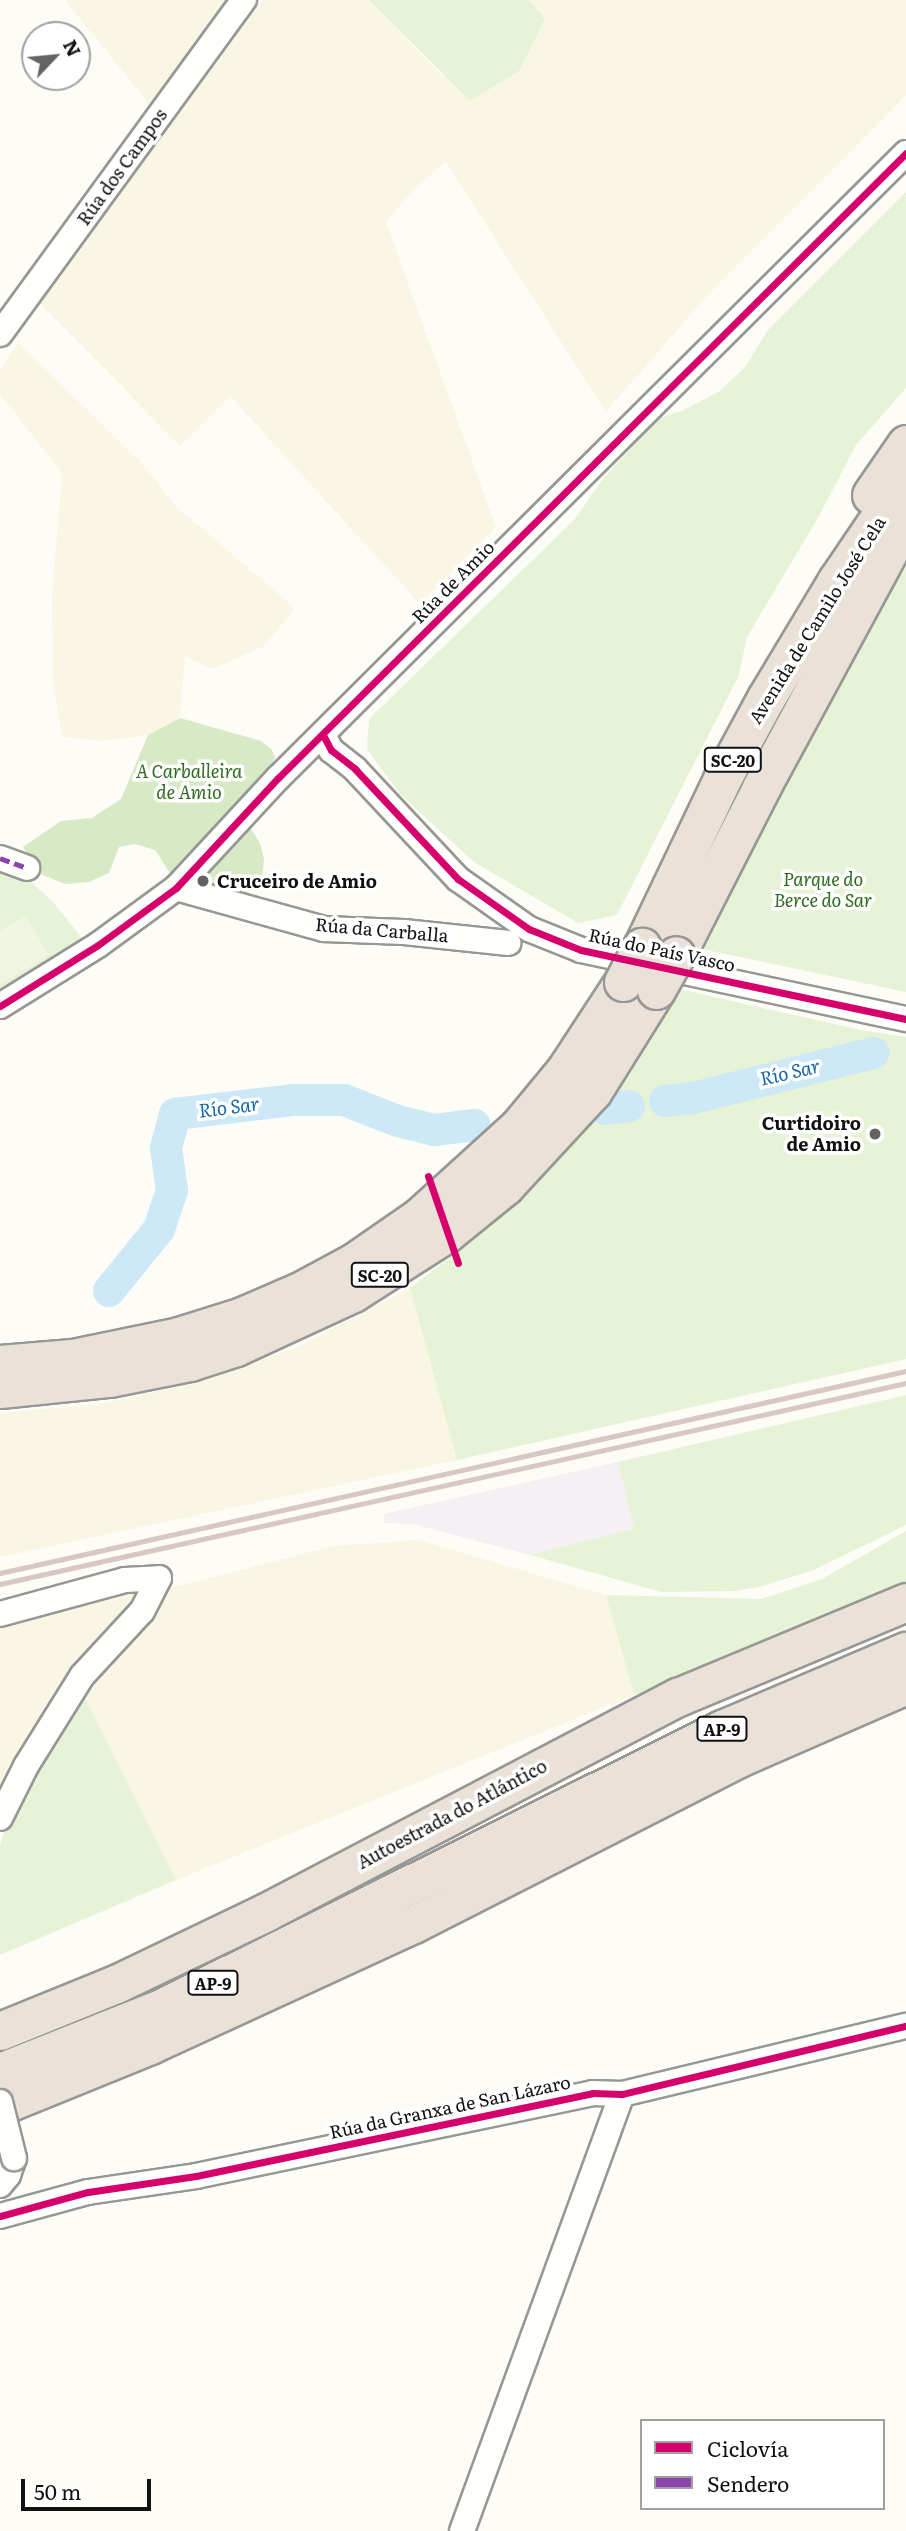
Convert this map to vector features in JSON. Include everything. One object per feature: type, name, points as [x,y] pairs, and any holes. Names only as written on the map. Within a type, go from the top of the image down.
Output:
[{"type":"highway","points":[[837,580],[869,498],[906,444]]},
{"type":"highway","name":"Avenida de Camilo José Cela","points":[[659,951],[722,779],[837,580],[906,478]]},
{"type":"highway","name":"Avenida de Camilo José Cela","points":[[0,1389],[109,1378],[190,1362],[236,1347],[353,1293],[447,1233],[505,1186],[593,1091],[640,986],[659,951],[844,634],[906,520]]},
{"type":"highway","points":[[844,634],[906,551]]},
{"type":"highway","name":"Avenida de Camilo José Cela","points":[[0,1364],[72,1358],[179,1336],[242,1315],[300,1291],[354,1262],[419,1217],[519,1126],[640,986]]},
{"type":"highway","name":"Autoestrada do Atlántico","points":[[0,2031],[116,1984],[266,1912],[678,1698],[906,1602]]},
{"type":"highway","name":"AP-9","points":[[0,2072],[161,2008],[722,1729],[906,1651]]},
{"type":"highway","points":[[11,2100],[150,2045],[413,1924],[739,1758],[906,1685]]},
{"type":"highway","points":[[0,2003],[80,1975],[224,1914],[266,1912]]},
{"type":"highway","points":[[0,2116],[23,2107],[11,2100]]},
{"type":"street","name":"Rúa dos Campos","points":[[0,334],[244,0]]},
{"type":"street","name":"Rúa de Amio","points":[[0,1006],[98,945],[176,888],[298,759],[906,153]]},
{"type":"street","points":[[352,705],[347,744],[355,769]]},
{"type":"street","name":"Rúa do País Vasco","points":[[324,734],[337,743],[355,769],[458,879],[529,929],[581,950],[906,1019]]},
{"type":"street","points":[[298,759],[317,758],[355,769]]},
{"type":"street","points":[[0,858],[27,868]]},
{"type":"street","name":"Rúa da Carballa","points":[[176,888],[324,929],[404,932],[508,943]]},
{"type":"street","points":[[0,1614],[125,1580],[159,1578],[142,1611],[82,1676],[26,1766],[0,1818]]},
{"type":"street","name":"Rúa da Granxa de San Lázaro","points":[[0,2216],[88,2192],[196,2176],[593,2093],[622,2094],[906,2025]]},
{"type":"street","points":[[462,2531],[622,2094]]},
{"type":"street","points":[[0,2185],[8,2175],[14,2158],[11,2100]]},
{"type":"shaded area","points":[[65,0],[235,0],[154,110],[91,32],[91,21],[82,21]]},
{"type":"shaded area","points":[[263,0],[369,0],[443,77],[545,20],[529,0],[906,0],[906,95],[704,299],[606,412],[446,162],[415,188],[386,222],[496,527],[420,604],[230,396],[180,446],[37,300]]},
{"type":"shaded area","points":[[18,343],[142,463],[175,505],[295,608],[264,646],[213,669],[185,656],[180,718],[148,735],[101,741],[62,737],[53,680],[52,600],[62,473],[0,394],[0,371]]},
{"type":"shaded area","points":[[410,1288],[457,1460],[0,1557],[0,1413],[100,1404],[204,1381],[300,1346]]},
{"type":"shaded area","points":[[618,1462],[634,1529],[530,1555],[413,1524],[384,1523],[384,1514]]},
{"type":"shaded area","points":[[419,1540],[606,1595],[634,1695],[176,1880],[84,1696],[166,1589],[334,1546]]},
{"type":"shaded area","points":[[135,1590],[133,1608],[79,1671],[0,1785],[0,1608]]},
{"type":"green space","points":[[369,0],[529,0],[545,19],[519,71],[470,101]]},
{"type":"green space","points":[[906,192],[906,388],[856,445],[818,518],[747,637],[739,675],[617,915],[578,923],[474,862],[400,794],[367,749],[369,719],[575,519],[603,479],[657,419],[684,410],[720,391],[745,367],[768,330]]},
{"type":"green space","name":"Parque do Berce do Sar","points":[[906,568],[906,992],[702,949],[867,624]]},
{"type":"green space","name":"A Carballeira de Amio","points":[[180,718],[261,741],[272,750],[275,758],[266,774],[184,872],[170,873],[155,850],[135,844],[119,847],[109,873],[89,882],[65,884],[38,873],[23,847],[61,821],[92,818],[121,799],[148,735]]},
{"type":"green space","points":[[251,829],[260,843],[264,859],[262,880],[247,894],[222,894],[198,883],[210,860],[230,839]]},
{"type":"green space","points":[[0,871],[27,878],[54,903],[85,942],[0,994]]},
{"type":"green space","points":[[25,916],[49,955],[0,985],[0,931]]},
{"type":"green space","points":[[679,989],[861,1030],[906,1037],[906,1359],[457,1460],[410,1288],[480,1235],[532,1187],[574,1142],[649,1041]]},
{"type":"green space","points":[[906,1395],[906,1525],[814,1570],[760,1587],[734,1591],[661,1592],[530,1555],[634,1529],[618,1462]]},
{"type":"green space","points":[[906,1531],[906,1587],[725,1665],[634,1695],[606,1595],[761,1599],[822,1579]]},
{"type":"green space","points":[[84,1696],[176,1880],[0,1955],[0,1846],[3,1836],[32,1771]]},
{"type":"waterway","name":"Río Sar","points":[[665,1101],[693,1098],[873,1053]]},
{"type":"waterway","name":"Río Sar","points":[[109,1291],[159,1229],[172,1190],[166,1148],[175,1114],[292,1100],[344,1100],[398,1121],[434,1130],[475,1125]]},
{"type":"waterway","name":"Río Sar","points":[[605,1109],[629,1106]]},
{"type":"railway","points":[[0,1573],[906,1371]]},
{"type":"railway","points":[[0,1584],[906,1383]]},
{"type":"marked path","points":[[0,858],[27,868]]},
{"type":"cycle path","points":[[0,1006],[98,945],[176,888],[278,778],[906,153]]},
{"type":"cycle path","points":[[323,735],[331,750],[355,769],[458,879],[529,929],[581,950],[906,1019]]},
{"type":"cycle path","points":[[428,1176],[458,1263]]},
{"type":"cycle path","points":[[0,2216],[88,2192],[196,2176],[593,2093],[622,2094],[906,2026]]},
{"type":"place","name":"Cruceiro de Amio","points":[[203,881]]},
{"type":"place","name":"Curtidoiro de Amio","points":[[875,1134]]}]
